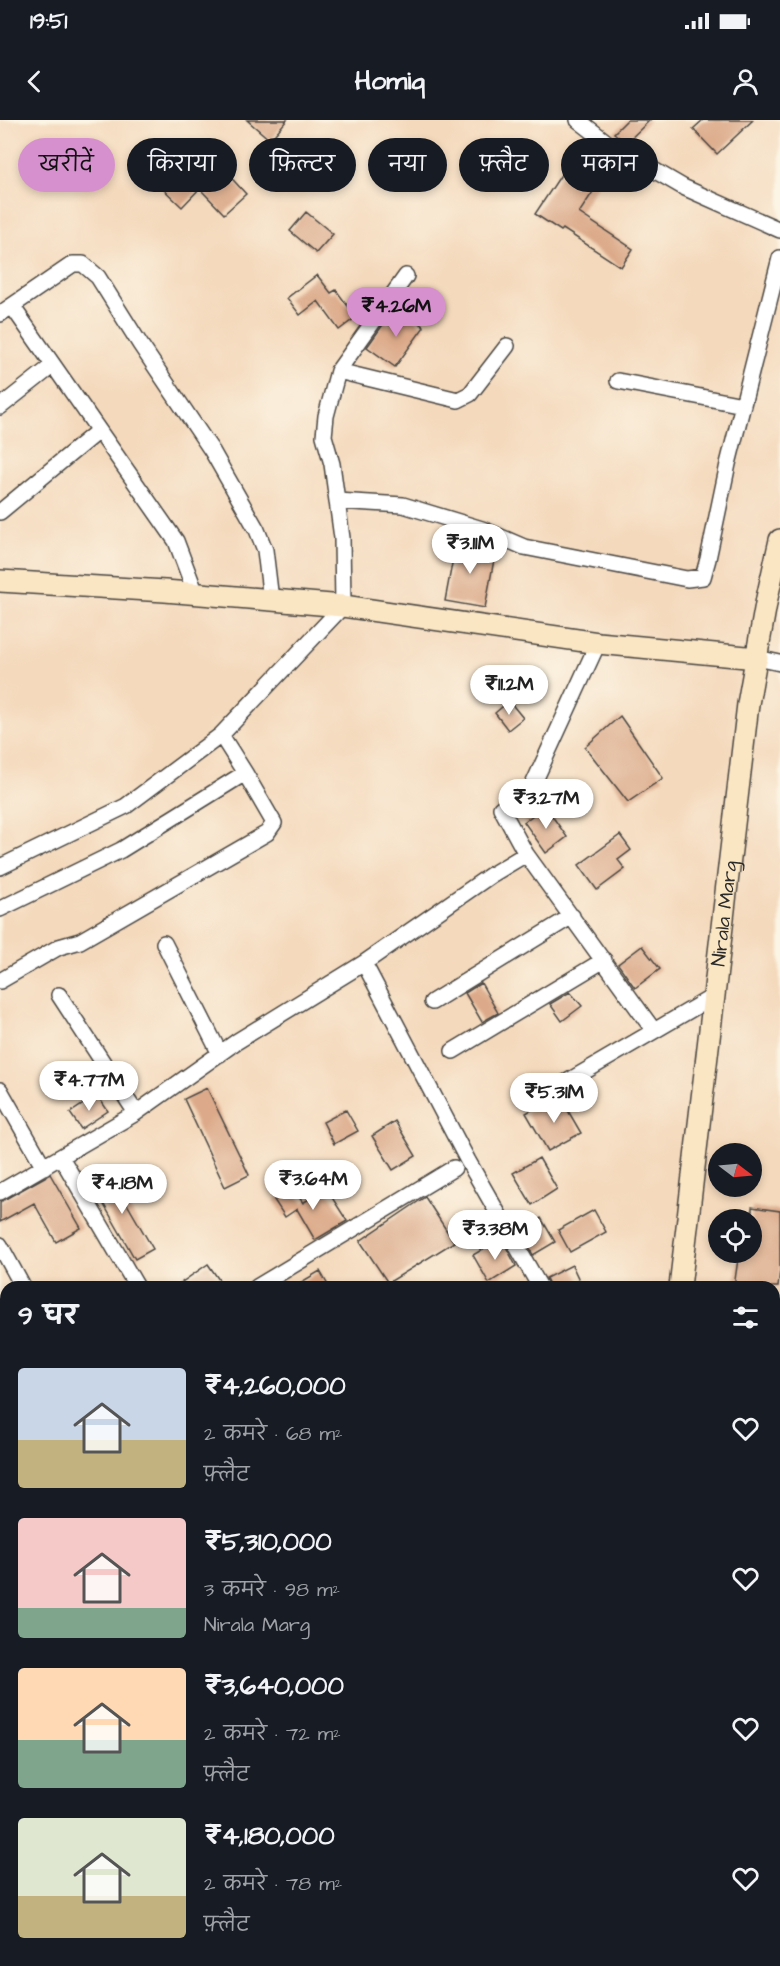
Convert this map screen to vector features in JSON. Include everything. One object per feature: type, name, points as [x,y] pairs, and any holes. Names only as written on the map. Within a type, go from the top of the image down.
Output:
[{"type":"street","points":[[578,120],[609,144],[683,187],[780,230]]},
{"type":"street","points":[[337,501],[403,505],[482,529],[524,547],[687,579],[703,577],[780,258]]},
{"type":"street","points":[[196,594],[176,541],[52,366],[6,310],[73,264],[83,264],[98,277],[212,451],[257,530],[265,550],[271,600]]},
{"type":"street","points":[[0,867],[126,806],[220,735],[343,606],[342,538],[332,464],[324,436],[326,416],[339,371],[406,276]]},
{"type":"street","points":[[339,371],[458,400],[470,394],[507,346]]},
{"type":"street","points":[[0,407],[52,366]]},
{"type":"street","points":[[618,381],[743,405]]},
{"type":"street","points":[[0,512],[98,431]]},
{"type":"street","name":"Nirala Marg","points":[[681,1281],[748,704],[780,540]]},
{"type":"street","points":[[0,581],[343,606],[598,643],[757,658],[780,663]]},
{"type":"street","points":[[598,643],[531,789],[501,808],[526,854],[654,1031]]},
{"type":"street","points":[[0,981],[59,947],[80,941],[267,833],[274,824],[220,735]]},
{"type":"street","points":[[0,909],[121,850],[245,773]]},
{"type":"street","points":[[0,1192],[136,1113],[220,1054],[364,963],[491,875],[526,854]]},
{"type":"street","points":[[432,1002],[572,916]]},
{"type":"street","points":[[164,943],[220,1054]]},
{"type":"street","points":[[453,1051],[604,960]]},
{"type":"street","points":[[364,963],[468,1161],[537,1281]]},
{"type":"street","points":[[59,996],[136,1113]]},
{"type":"street","points":[[541,1097],[714,996]]},
{"type":"street","points":[[0,1090],[44,1167]]},
{"type":"street","points":[[61,1157],[133,1281]]},
{"type":"street","points":[[267,1281],[454,1168]]},
{"type":"street","points":[[0,1245],[20,1281]]},
{"type":"building","points":[[247,120],[287,120],[272,138],[268,138]]},
{"type":"building","points":[[627,120],[650,120],[631,138],[620,138],[614,133]]},
{"type":"building","points":[[703,120],[753,120],[717,154],[693,129]]},
{"type":"building","points":[[561,175],[561,192],[593,192],[579,213],[633,249],[621,267],[563,229],[561,231],[535,214]]},
{"type":"building","points":[[237,184],[246,194],[224,214],[203,192],[237,192]]},
{"type":"building","points":[[166,192],[196,192],[182,207]]},
{"type":"building","points":[[306,212],[333,234],[316,253],[290,231]]},
{"type":"building","points":[[317,275],[331,293],[336,290],[356,317],[339,330],[318,301],[300,315],[287,298]]},
{"type":"building","points":[[400,309],[424,327],[395,367],[367,347],[385,322],[389,325]]},
{"type":"building","points":[[456,542],[496,549],[485,608],[445,601]]},
{"type":"building","points":[[509,701],[523,718],[508,730],[495,713]]},
{"type":"building","points":[[620,716],[663,778],[628,802],[585,747]]},
{"type":"building","points":[[545,806],[567,837],[546,853],[524,822]]},
{"type":"building","points":[[620,835],[631,850],[618,860],[625,869],[597,890],[579,865]]},
{"type":"building","points":[[642,946],[660,969],[635,988],[618,964]]},
{"type":"building","points":[[481,983],[498,1013],[482,1022],[465,993]]},
{"type":"building","points":[[570,992],[582,1006],[562,1021],[550,1004]]},
{"type":"building","points":[[207,1088],[249,1175],[225,1187],[184,1099]]},
{"type":"building","points":[[97,1095],[108,1111],[81,1129],[70,1113]]},
{"type":"building","points":[[560,1097],[581,1133],[548,1151],[526,1113]]},
{"type":"building","points":[[346,1110],[358,1131],[334,1144],[323,1122]]},
{"type":"building","points":[[395,1121],[416,1156],[393,1170],[372,1136]]},
{"type":"building","points":[[539,1158],[557,1189],[532,1205],[513,1173]]},
{"type":"building","points":[[108,1171],[153,1249],[135,1259],[99,1196],[92,1179]]},
{"type":"building","points":[[50,1174],[81,1228],[56,1242],[34,1203],[0,1222],[0,1202]]},
{"type":"building","points":[[293,1188],[303,1203],[326,1188],[347,1221],[315,1240],[297,1209],[285,1217],[274,1200]]},
{"type":"building","points":[[425,1197],[454,1242],[391,1281],[387,1281],[360,1241]]},
{"type":"building","points":[[752,1207],[780,1211],[779,1281],[735,1281],[737,1263],[762,1263],[762,1209],[752,1209]]},
{"type":"building","points":[[594,1210],[606,1232],[570,1252],[558,1230]]},
{"type":"building","points":[[541,1218],[555,1242],[533,1255],[519,1231]]},
{"type":"building","points":[[503,1241],[516,1266],[492,1281],[488,1281],[473,1255],[495,1242],[496,1245]]},
{"type":"building","points":[[208,1264],[220,1281],[184,1281]]},
{"type":"building","points":[[572,1265],[579,1280],[547,1281],[546,1278]]},
{"type":"building","points":[[320,1271],[326,1281],[303,1281]]}]
